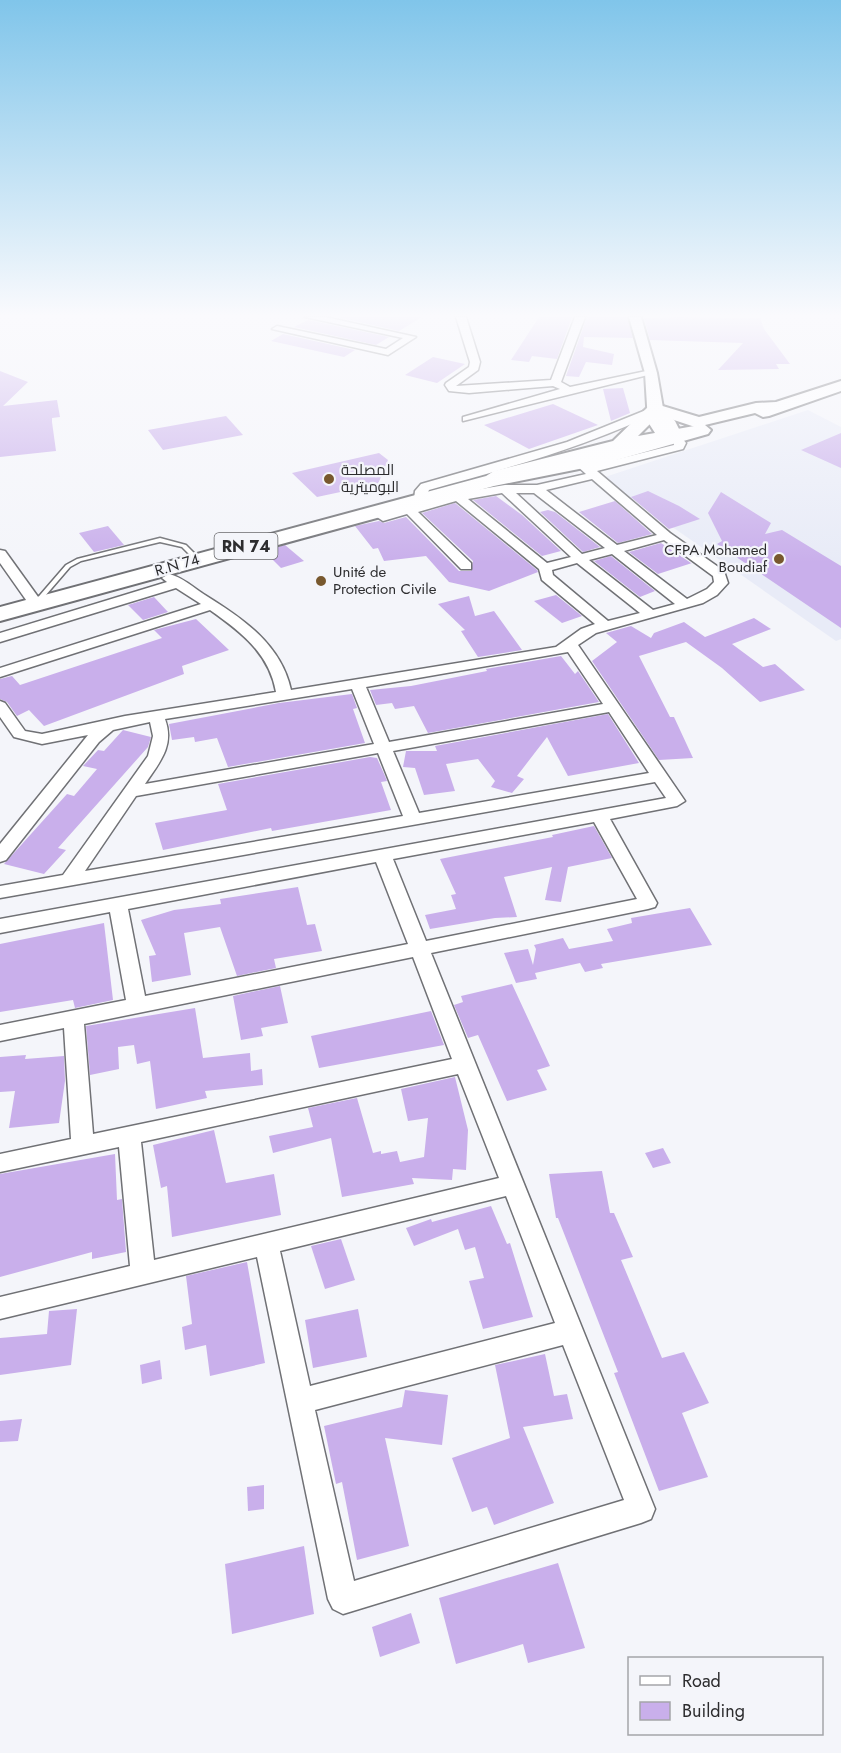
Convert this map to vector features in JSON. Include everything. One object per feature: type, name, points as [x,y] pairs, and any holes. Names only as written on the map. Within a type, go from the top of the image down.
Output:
[{"type":"main road","name":"R.N 74","points":[[0,614],[196,559],[414,504],[489,481],[501,475],[618,445],[702,430],[804,399]]},
{"type":"main road","points":[[618,445],[656,409],[698,422],[756,408],[780,407]]},
{"type":"main road","name":"R.N 74","points":[[489,481],[588,470],[670,437]]},
{"type":"street","points":[[467,419],[538,399]]},
{"type":"street","points":[[655,399],[656,409],[670,424],[670,437]]},
{"type":"street","points":[[383,517],[414,504],[458,497],[565,447],[627,424],[656,409]]},
{"type":"street","points":[[0,706],[20,734],[42,739],[156,716],[560,651],[571,646],[576,637],[684,604],[715,591],[720,583],[719,574],[666,536],[588,470],[537,489]]},
{"type":"street","points":[[489,481],[537,489],[684,604]]},
{"type":"street","points":[[489,481],[581,560],[650,614]]},
{"type":"street","points":[[458,497],[545,568],[547,577],[606,626]]},
{"type":"street","points":[[414,504],[466,566]]},
{"type":"street","points":[[545,568],[666,536]]},
{"type":"street","points":[[0,554],[36,604]]},
{"type":"street","points":[[158,570],[254,637],[270,655],[280,675],[284,695]]},
{"type":"street","points":[[0,638],[178,583]]},
{"type":"street","points":[[0,673],[210,606]]},
{"type":"street","points":[[0,926],[677,801],[571,646]]},
{"type":"street","points":[[357,684],[413,819]]},
{"type":"street","points":[[130,792],[613,707]]},
{"type":"street","points":[[69,880],[156,756],[162,741],[162,730],[156,716]]},
{"type":"street","points":[[0,856],[93,739],[107,727]]},
{"type":"street","points":[[0,892],[659,776]]},
{"type":"street","points":[[0,1033],[420,951],[648,903],[599,815]]},
{"type":"street","points":[[266,1243],[343,1599],[641,1509],[382,854]]},
{"type":"street","points":[[118,904],[137,1006]]},
{"type":"street","points":[[73,1019],[83,1145]]},
{"type":"street","points":[[0,1162],[465,1064]]},
{"type":"street","points":[[129,1135],[143,1273]]},
{"type":"street","points":[[0,1308],[512,1185]]},
{"type":"street","points":[[300,1401],[570,1331]]},
{"type":"lane","points":[[36,604],[68,566],[79,560],[160,540],[184,546],[196,559]]},
{"type":"shaded area","name":"CFPA Mohamed Boudiaf","points":[[808,410],[841,427],[841,639],[836,641],[602,478]]},
{"type":"building","points":[[0,399],[10,399],[3,406],[57,400],[60,417],[52,418],[56,451],[0,457]]},
{"type":"building","points":[[605,399],[626,399],[630,413],[611,421]]},
{"type":"building","points":[[553,404],[598,425],[529,449],[484,425]]},
{"type":"building","points":[[226,416],[243,435],[163,450],[148,430]]},
{"type":"building","points":[[841,433],[841,468],[801,450]]},
{"type":"building","name":"المصلحة البوميترية","points":[[379,453],[388,460],[378,484],[317,497],[292,473]]},
{"type":"building","points":[[648,491],[700,519],[669,529],[631,497]]},
{"type":"building","points":[[721,492],[771,523],[765,534],[782,530],[841,566],[841,628],[717,544],[722,541],[708,513]]},
{"type":"building","points":[[496,496],[522,515],[561,551],[542,556],[473,500]]},
{"type":"building","points":[[615,501],[652,534],[618,543],[579,512]]},
{"type":"building","points":[[455,503],[538,572],[489,591],[449,582],[426,556],[384,561],[378,548],[373,549],[355,526],[379,521],[384,523],[406,517],[459,571],[471,571],[473,561],[422,513]]},
{"type":"building","points":[[548,510],[555,512],[600,547],[583,552],[540,512]]},
{"type":"building","points":[[108,526],[124,545],[94,552],[79,533]]},
{"type":"building","points":[[661,543],[692,563],[658,574],[629,552]]},
{"type":"building","points":[[285,545],[304,561],[281,568],[264,551]]},
{"type":"building","points":[[611,556],[655,591],[640,597],[594,561]]},
{"type":"building","points":[[556,595],[582,616],[562,623],[534,601]]},
{"type":"building","points":[[469,596],[475,616],[494,611],[522,650],[478,657],[461,631],[465,630],[438,604]]},
{"type":"building","points":[[154,597],[168,612],[143,620],[128,605]]},
{"type":"building","points":[[754,618],[771,629],[732,644],[763,667],[775,664],[805,690],[760,702],[722,668],[686,642],[639,656],[670,717],[674,717],[693,758],[659,760],[592,661],[617,642],[606,633],[631,626],[651,638],[654,633],[684,622],[705,637]]},
{"type":"building","points":[[196,619],[229,650],[182,666],[184,674],[44,726],[29,710],[17,716],[7,702],[0,699],[0,679],[12,676],[20,685],[162,638],[154,630]]},
{"type":"building","points":[[561,656],[575,674],[578,671],[599,702],[428,733],[414,706],[395,709],[392,703],[376,705],[370,690],[411,686],[487,671],[486,669]]},
{"type":"building","points":[[352,694],[357,708],[353,709],[365,743],[228,767],[217,738],[195,742],[194,737],[172,740],[169,724],[279,703]]},
{"type":"building","points":[[608,714],[639,763],[568,776],[547,737],[517,776],[524,779],[512,793],[491,787],[495,781],[478,759],[446,764],[455,791],[424,795],[415,768],[403,767],[406,751],[437,751],[435,746]]},
{"type":"building","points":[[123,730],[151,737],[148,747],[58,848],[66,850],[44,874],[4,864],[67,794],[74,796],[97,769],[83,766],[98,750],[104,751]]},
{"type":"building","points":[[370,757],[377,758],[387,781],[381,782],[391,810],[272,831],[271,828],[163,850],[155,823],[227,810],[218,784]]},
{"type":"building","points":[[594,826],[612,858],[568,867],[561,902],[545,900],[552,867],[504,877],[517,917],[495,918],[430,929],[425,915],[456,909],[451,895],[456,894],[440,859],[553,837],[552,835]]},
{"type":"building","points":[[298,887],[307,925],[315,924],[322,951],[274,959],[276,968],[237,976],[220,927],[184,933],[191,975],[152,982],[149,956],[156,955],[141,920],[174,910],[221,904],[220,899]]},
{"type":"building","points":[[690,908],[712,945],[601,964],[603,968],[585,972],[580,963],[535,973],[537,979],[516,983],[504,953],[528,949],[533,965],[536,949],[534,945],[563,938],[569,949],[613,941],[607,929],[632,923],[631,918]]},
{"type":"building","points":[[104,923],[113,1000],[75,1008],[73,1000],[0,1012],[0,944]]},
{"type":"building","points":[[512,984],[550,1066],[537,1070],[547,1090],[507,1101],[478,1035],[468,1038],[454,1005],[463,1002],[461,996]]},
{"type":"building","points":[[280,986],[288,1023],[261,1028],[263,1036],[241,1040],[233,996]]},
{"type":"building","points":[[195,1008],[203,1058],[250,1053],[251,1071],[262,1069],[263,1085],[205,1091],[207,1098],[156,1109],[150,1061],[137,1064],[134,1045],[118,1047],[119,1069],[90,1075],[86,1026]]},
{"type":"building","points":[[431,1011],[444,1045],[319,1068],[311,1036]]},
{"type":"building","points":[[26,1055],[25,1059],[64,1056],[65,1081],[59,1123],[9,1128],[15,1091],[0,1092],[0,1057]]},
{"type":"building","points":[[455,1077],[468,1130],[466,1170],[453,1169],[452,1180],[412,1178],[414,1184],[342,1197],[331,1138],[273,1153],[269,1136],[313,1127],[308,1108],[357,1098],[373,1153],[397,1151],[400,1162],[424,1157],[428,1118],[408,1121],[401,1089]]},
{"type":"building","points":[[214,1130],[226,1183],[274,1174],[281,1215],[172,1237],[167,1186],[161,1188],[153,1145]]},
{"type":"building","points":[[663,1148],[671,1163],[653,1168],[645,1153]]},
{"type":"building","points":[[115,1154],[117,1200],[122,1199],[126,1252],[92,1259],[92,1252],[0,1277],[0,1174]]},
{"type":"building","points":[[602,1171],[610,1213],[614,1213],[633,1257],[621,1260],[662,1358],[684,1352],[709,1403],[682,1413],[708,1477],[659,1491],[614,1373],[618,1372],[558,1218],[556,1218],[549,1174]]},
{"type":"building","points":[[491,1206],[507,1244],[510,1243],[533,1317],[483,1329],[469,1281],[484,1278],[475,1247],[465,1250],[458,1229],[414,1246],[406,1228],[431,1219],[432,1222]]},
{"type":"building","points":[[341,1239],[355,1280],[325,1289],[311,1246]]},
{"type":"building","points":[[247,1262],[265,1363],[210,1376],[206,1345],[185,1350],[182,1327],[192,1324],[186,1276]]},
{"type":"building","points":[[77,1309],[71,1365],[0,1375],[0,1338],[47,1334],[49,1311]]},
{"type":"building","points":[[358,1309],[367,1357],[313,1368],[305,1320]]},
{"type":"building","points":[[545,1354],[554,1396],[567,1394],[573,1419],[523,1427],[554,1503],[494,1525],[487,1507],[472,1512],[452,1458],[510,1438],[495,1365]]},
{"type":"building","points":[[160,1360],[162,1379],[142,1384],[140,1365]]},
{"type":"building","points":[[405,1390],[448,1395],[442,1445],[385,1438],[409,1546],[357,1560],[342,1482],[336,1484],[324,1426],[402,1407]]},
{"type":"building","points":[[22,1419],[18,1441],[0,1442],[0,1421]]},
{"type":"building","points":[[264,1485],[264,1509],[248,1511],[247,1487]]},
{"type":"building","points":[[304,1546],[314,1614],[232,1634],[225,1564]]},
{"type":"building","points":[[558,1563],[585,1648],[528,1663],[523,1644],[456,1664],[439,1598]]},
{"type":"building","points":[[411,1613],[420,1643],[380,1657],[372,1627]]},
{"type":"place","name":"المصلحة البوميترية","points":[[329,479]]},
{"type":"place","name":"CFPA Mohamed Boudiaf","points":[[779,559]]},
{"type":"place","name":"Unité de Protection Civile","points":[[321,581]]}]
